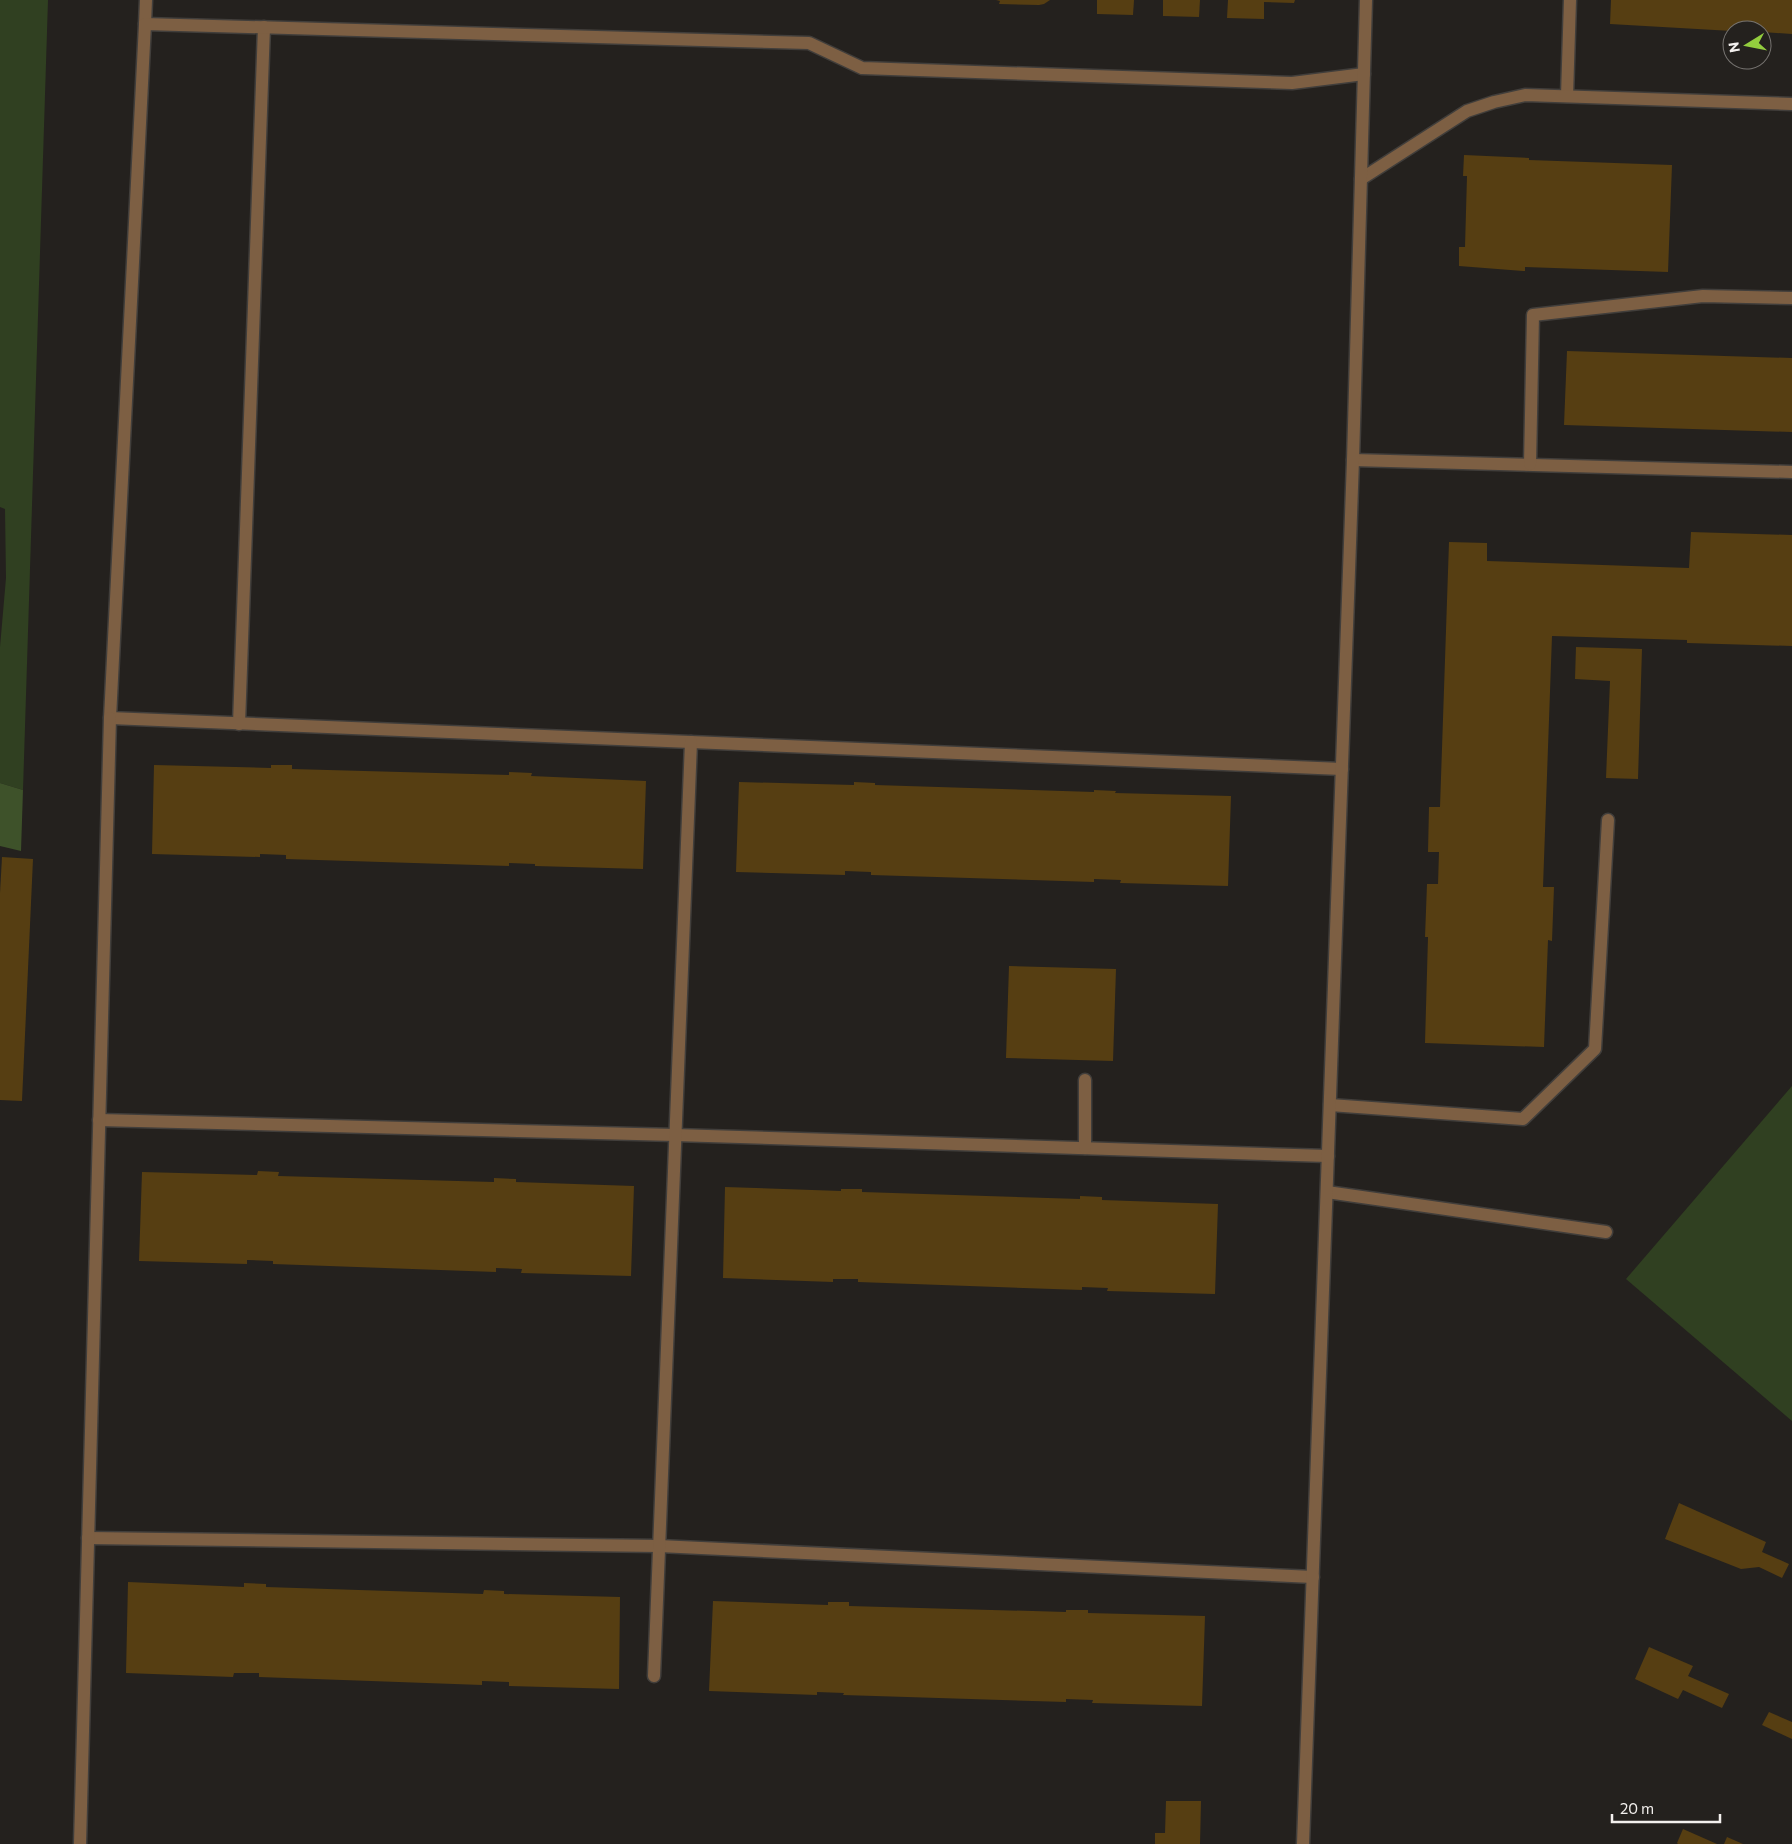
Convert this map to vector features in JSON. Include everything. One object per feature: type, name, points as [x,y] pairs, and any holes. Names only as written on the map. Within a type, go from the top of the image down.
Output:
[{"type":"lane","points":[[80,1844],[110,718],[146,0]]},
{"type":"lane","points":[[1303,1844],[1353,460],[1366,0]]},
{"type":"lane","points":[[1567,96],[1570,0]]},
{"type":"lane","points":[[145,24],[809,43],[862,68],[1292,83],[1364,74]]},
{"type":"lane","points":[[239,724],[264,27]]},
{"type":"lane","points":[[1361,179],[1467,111],[1494,102],[1525,96],[1792,104]]},
{"type":"lane","points":[[1530,464],[1533,315],[1703,296],[1792,298]]},
{"type":"lane","points":[[1353,460],[1792,472]]},
{"type":"lane","points":[[110,718],[1342,769]]},
{"type":"lane","points":[[654,1676],[691,742]]},
{"type":"lane","points":[[1330,1105],[1523,1119],[1595,1049],[1608,820]]},
{"type":"lane","points":[[1085,1080],[1085,1148]]},
{"type":"lane","points":[[99,1120],[675,1135],[1328,1156]]},
{"type":"lane","points":[[1327,1192],[1606,1232]]},
{"type":"lane","points":[[88,1538],[659,1546],[1313,1577]]},
{"type":"green space","points":[[0,0],[48,0],[23,790],[0,783],[0,647],[6,578],[5,509],[0,507]]},
{"type":"green space","points":[[0,783],[23,790],[21,851],[0,846]]},
{"type":"green space","points":[[1792,1086],[1792,1421],[1626,1279]]},
{"type":"building","points":[[996,0],[1050,0],[1039,5],[999,4],[1000,1]]},
{"type":"building","points":[[1097,0],[1134,0],[1133,15],[1097,14]]},
{"type":"building","points":[[1163,0],[1200,0],[1199,17],[1163,16]]},
{"type":"building","points":[[1228,0],[1295,0],[1294,3],[1264,2],[1264,19],[1227,18]]},
{"type":"building","points":[[1611,0],[1792,0],[1792,34],[1772,33],[1772,20],[1722,20],[1722,30],[1610,24]]},
{"type":"building","points":[[1464,155],[1529,158],[1529,160],[1672,165],[1668,272],[1525,267],[1525,271],[1523,271],[1459,266],[1459,247],[1465,247],[1467,176],[1463,176]]},
{"type":"building","points":[[1567,351],[1792,358],[1792,432],[1564,425]]},
{"type":"building","points":[[1691,532],[1792,535],[1792,646],[1687,643],[1687,640],[1552,636],[1543,887],[1554,887],[1552,941],[1548,940],[1544,1047],[1425,1043],[1428,937],[1425,937],[1427,884],[1438,884],[1439,852],[1428,852],[1429,807],[1440,807],[1449,542],[1487,543],[1487,561],[1689,568]]},
{"type":"building","points":[[1576,647],[1642,649],[1638,779],[1606,778],[1610,681],[1575,679]]},
{"type":"building","points":[[154,765],[271,768],[271,765],[292,765],[292,769],[509,775],[509,772],[532,773],[531,776],[646,781],[643,869],[535,866],[535,864],[509,863],[509,866],[286,859],[286,855],[260,854],[260,857],[152,854]]},
{"type":"building","points":[[739,782],[854,785],[854,782],[875,783],[875,785],[1094,792],[1094,790],[1116,791],[1115,793],[1231,796],[1228,886],[1120,883],[1121,880],[1094,879],[1094,882],[871,875],[871,872],[845,871],[845,875],[736,872]]},
{"type":"building","points":[[2,857],[33,859],[22,1101],[0,1100],[0,893]]},
{"type":"building","points":[[1009,966],[1116,969],[1113,1061],[1006,1058]]},
{"type":"building","points":[[258,1171],[279,1172],[278,1176],[494,1182],[494,1178],[516,1179],[516,1182],[634,1186],[631,1276],[521,1273],[522,1269],[496,1268],[496,1272],[273,1264],[273,1261],[247,1260],[247,1264],[139,1261],[142,1172],[257,1175]]},
{"type":"building","points":[[725,1187],[841,1191],[841,1189],[862,1189],[862,1192],[1080,1199],[1080,1196],[1102,1197],[1102,1200],[1218,1204],[1215,1294],[1107,1291],[1108,1288],[1082,1287],[1082,1290],[858,1282],[858,1279],[833,1279],[833,1282],[723,1278]]},
{"type":"building","points":[[1679,1503],[1766,1542],[1762,1552],[1789,1564],[1782,1578],[1759,1567],[1741,1569],[1665,1539]]},
{"type":"building","points":[[128,1582],[244,1587],[244,1583],[266,1584],[266,1587],[483,1594],[484,1590],[504,1591],[504,1594],[620,1597],[619,1689],[509,1686],[509,1682],[482,1681],[482,1685],[259,1677],[259,1673],[234,1673],[233,1677],[126,1673]]},
{"type":"building","points":[[713,1601],[828,1605],[828,1602],[849,1602],[849,1606],[1066,1612],[1066,1610],[1088,1610],[1088,1613],[1205,1616],[1202,1706],[1092,1703],[1093,1700],[1066,1699],[1066,1702],[843,1695],[844,1693],[817,1692],[817,1695],[709,1691]]},
{"type":"building","points":[[1649,1647],[1693,1666],[1688,1676],[1729,1694],[1722,1708],[1683,1690],[1678,1699],[1635,1679]]},
{"type":"building","points":[[1769,1712],[1792,1722],[1792,1739],[1762,1725]]},
{"type":"building","points":[[1166,1801],[1201,1801],[1200,1844],[1155,1844],[1155,1833],[1165,1833]]},
{"type":"building","points":[[1683,1829],[1717,1844],[1678,1844]]},
{"type":"building","points":[[1727,1837],[1743,1844],[1724,1844]]}]
